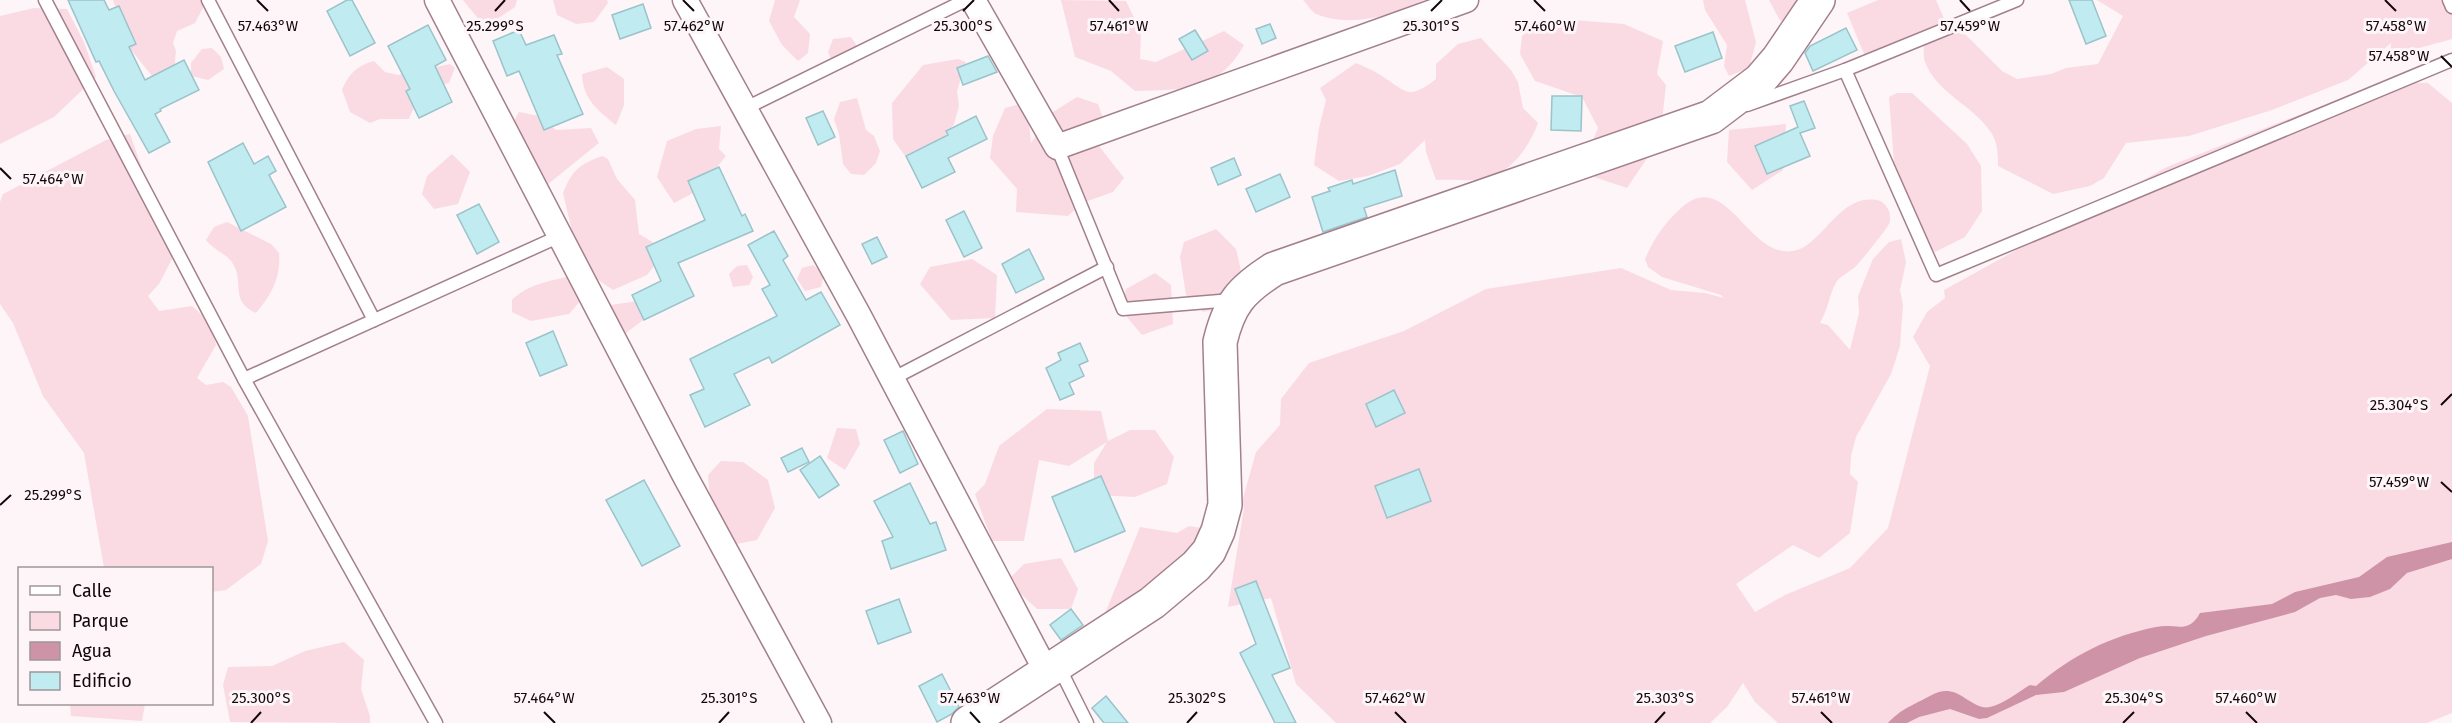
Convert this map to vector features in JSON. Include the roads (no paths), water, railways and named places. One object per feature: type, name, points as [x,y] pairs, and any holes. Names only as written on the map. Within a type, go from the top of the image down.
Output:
[{"type":"main road","points":[[972,722],[1152,603],[1196,566],[1209,551],[1218,531],[1225,505],[1220,342],[1226,318],[1235,300],[1252,283],[1274,268],[1711,117],[1760,80],[1778,59],[1818,0]]},
{"type":"street","points":[[437,0],[685,476],[819,723]]},
{"type":"street","points":[[685,0],[1052,668]]},
{"type":"street","points":[[972,0],[1057,147],[1466,0]]},
{"type":"lane","points":[[45,0],[244,379],[436,723]]},
{"type":"lane","points":[[208,0],[374,320]]},
{"type":"lane","points":[[746,108],[966,0]]},
{"type":"lane","points":[[1711,117],[1845,70],[2017,0]]},
{"type":"lane","points":[[2448,0],[2452,7]]},
{"type":"lane","points":[[1845,70],[1936,275],[2452,60]]},
{"type":"lane","points":[[1057,147],[1123,309],[1235,300]]},
{"type":"lane","points":[[244,379],[560,236]]},
{"type":"lane","points":[[892,379],[1107,267]]},
{"type":"lane","points":[[1052,668],[1087,723]]},
{"type":"water","points":[[2452,542],[2452,559],[2407,573],[2390,589],[2370,597],[2351,599],[2336,595],[2320,598],[2295,612],[2206,636],[2140,658],[2064,692],[2036,695],[1987,718],[1979,719],[1950,709],[1919,717],[1907,723],[1888,723],[1905,709],[1945,691],[1956,693],[1981,707],[1990,707],[2006,701],[2030,685],[2036,686],[2077,657],[2123,636],[2156,627],[2186,626],[2191,624],[2200,613],[2272,604],[2295,592],[2359,577],[2387,557]]}]
